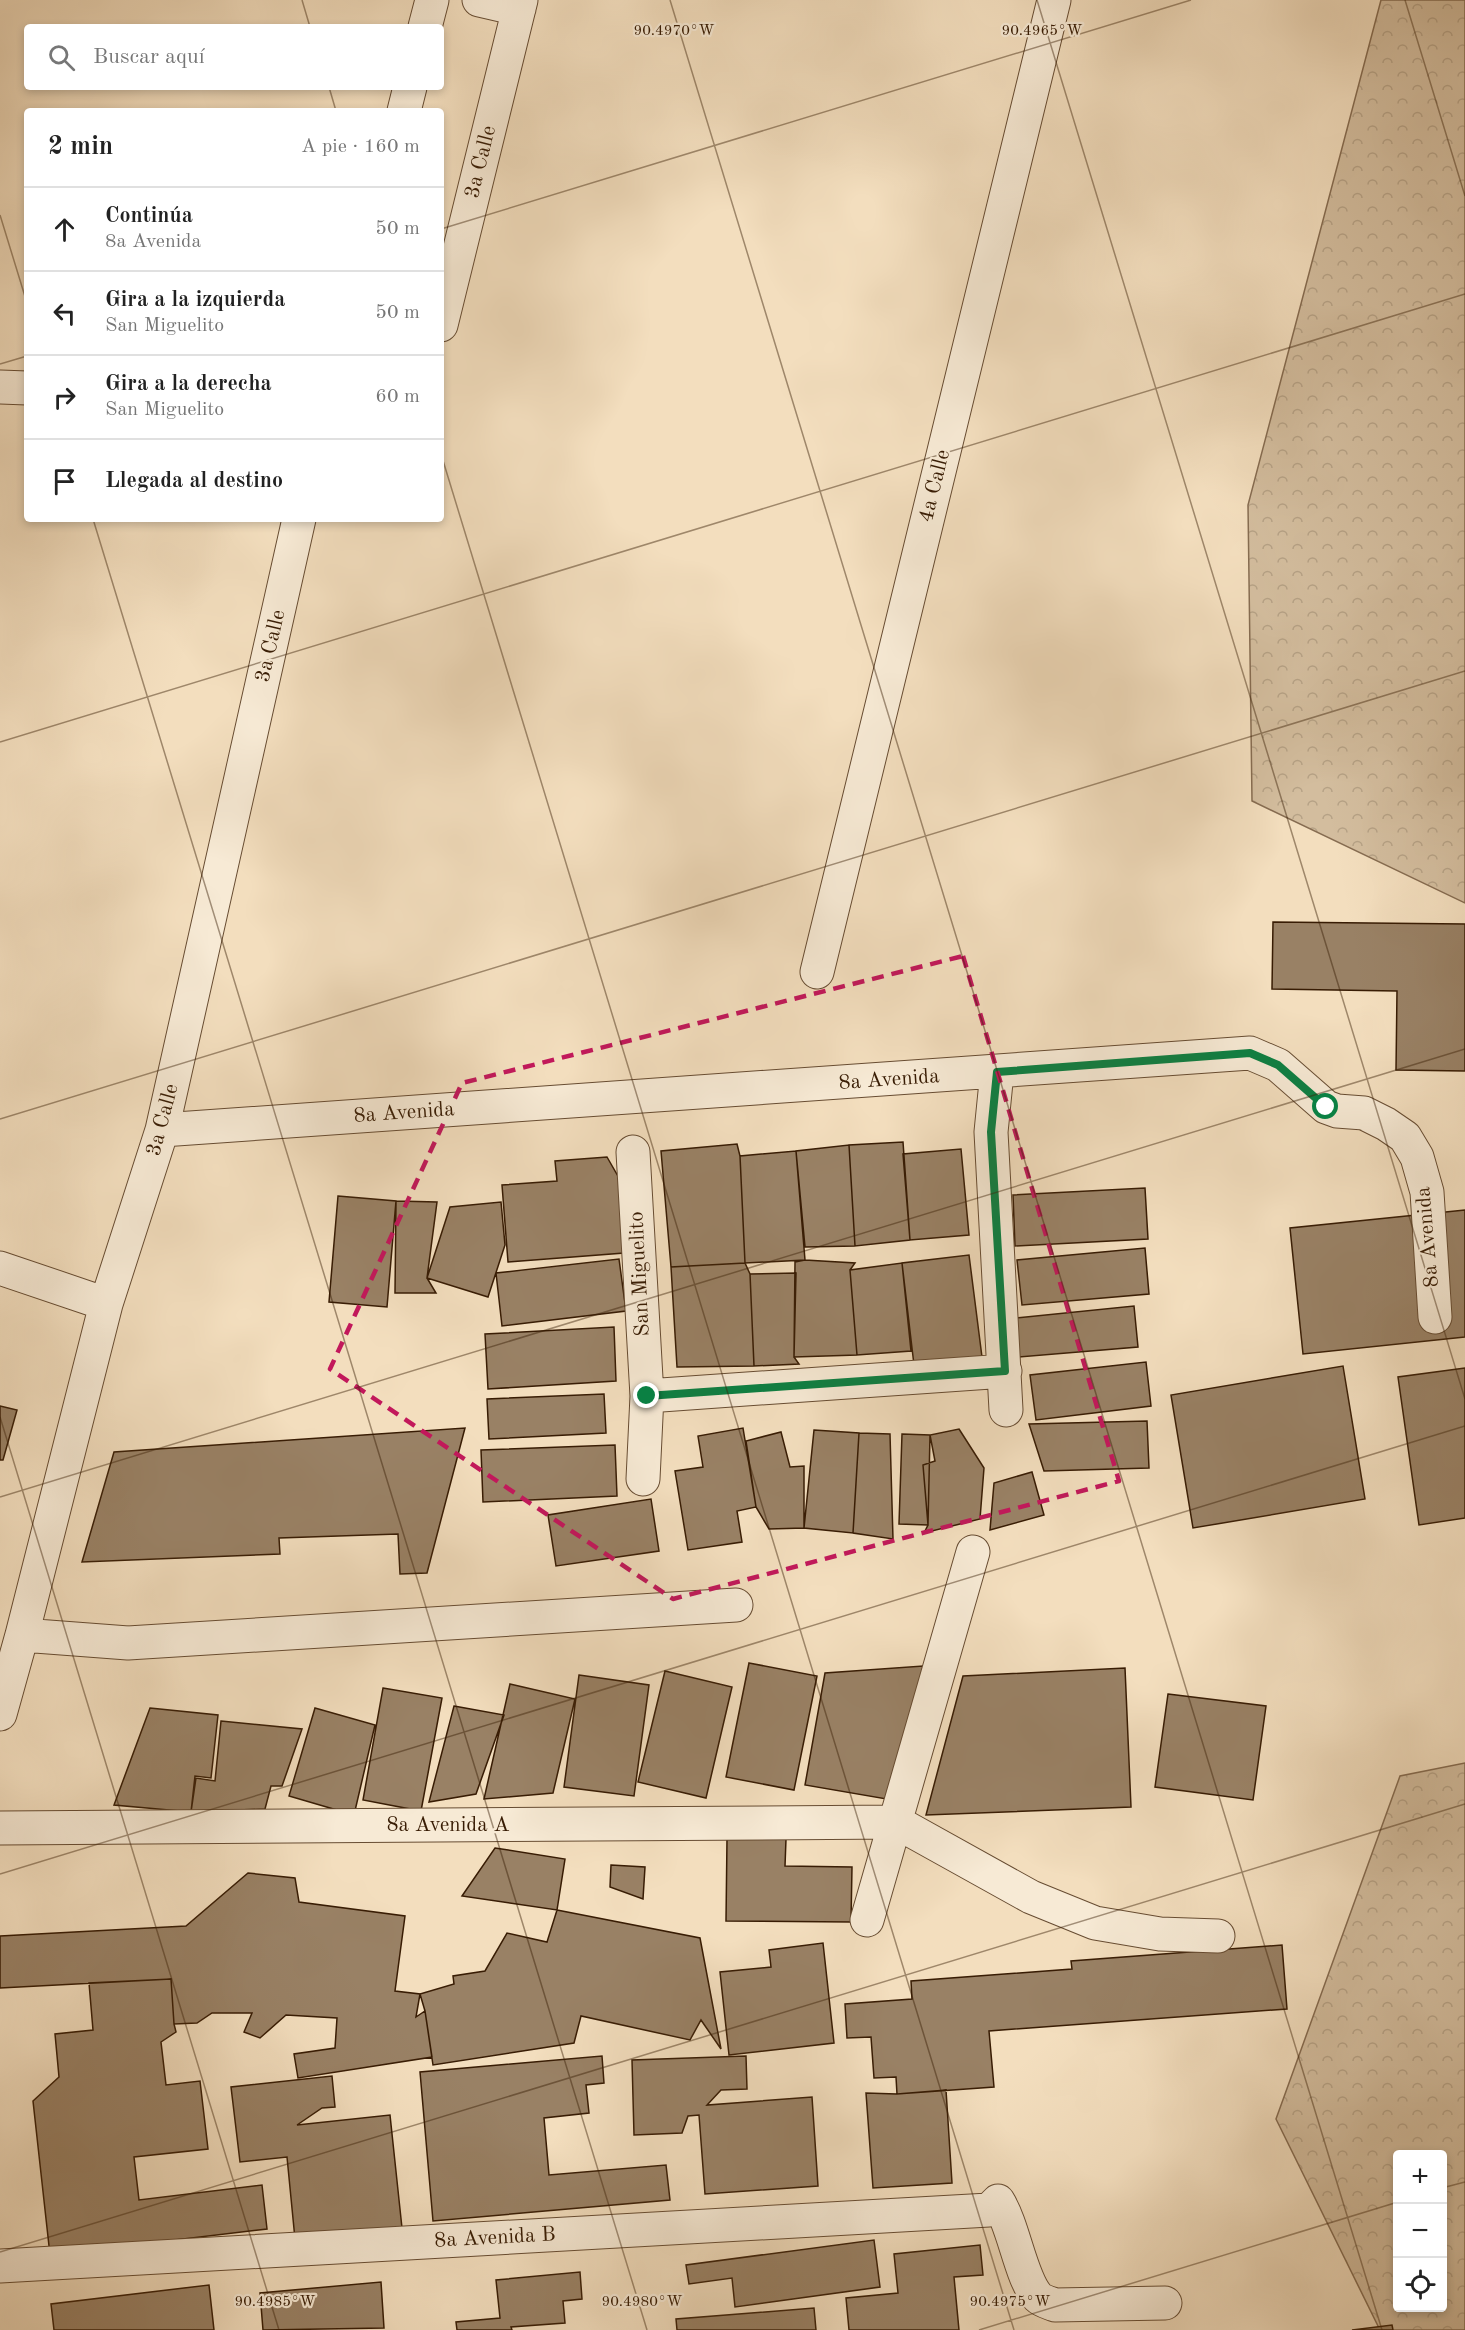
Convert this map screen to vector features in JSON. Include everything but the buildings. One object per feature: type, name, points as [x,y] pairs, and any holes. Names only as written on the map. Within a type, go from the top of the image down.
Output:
[{"type":"street","points":[[426,24],[432,0]]},
{"type":"street","points":[[479,0],[520,5]]},
{"type":"street","name":"4a Calle","points":[[817,972],[1054,0]]},
{"type":"street","name":"3a Calle","points":[[444,313],[520,5]]},
{"type":"street","points":[[405,108],[409,90]]},
{"type":"street","points":[[0,387],[24,388]]},
{"type":"street","name":"3a Calle","points":[[0,1714],[106,1304],[162,1130],[298,522]]},
{"type":"street","name":"8a Avenida","points":[[162,1130],[1250,1053],[1278,1065],[1326,1107],[1337,1111],[1364,1113],[1405,1137],[1417,1157],[1427,1192],[1435,1317]]},
{"type":"street","points":[[997,1072],[991,1132],[1006,1410]]},
{"type":"street","name":"San Miguelito","points":[[633,1152],[647,1396],[643,1479]]},
{"type":"street","points":[[0,1268],[106,1304]]},
{"type":"street","points":[[647,1396],[1005,1371]]},
{"type":"street","points":[[867,1920],[973,1552]]},
{"type":"street","points":[[22,1635],[128,1643],[736,1605]]},
{"type":"street","points":[[896,1822],[1030,1897],[1095,1923],[1160,1934],[1218,1936]]},
{"type":"street","name":"8a Avenida A","points":[[0,1828],[896,1822]]},
{"type":"street","name":"8a Avenida B","points":[[0,2266],[989,2210],[998,2201],[1006,2214],[1028,2281],[1039,2298],[1055,2305],[1165,2303]]},
{"type":"highlighted area","points":[[963,956],[1119,1481],[673,1599],[330,1369],[462,1083]]},
{"type":"green space","points":[[1381,0],[1465,0],[1465,903],[1252,801],[1248,505]]},
{"type":"green space","points":[[1465,1763],[1465,2330],[1380,2330],[1276,2119],[1400,1776]]},
{"type":"route","points":[[647,1396],[1005,1371],[991,1132],[997,1072],[1250,1053],[1264,1057],[1278,1065],[1326,1107]]}]
